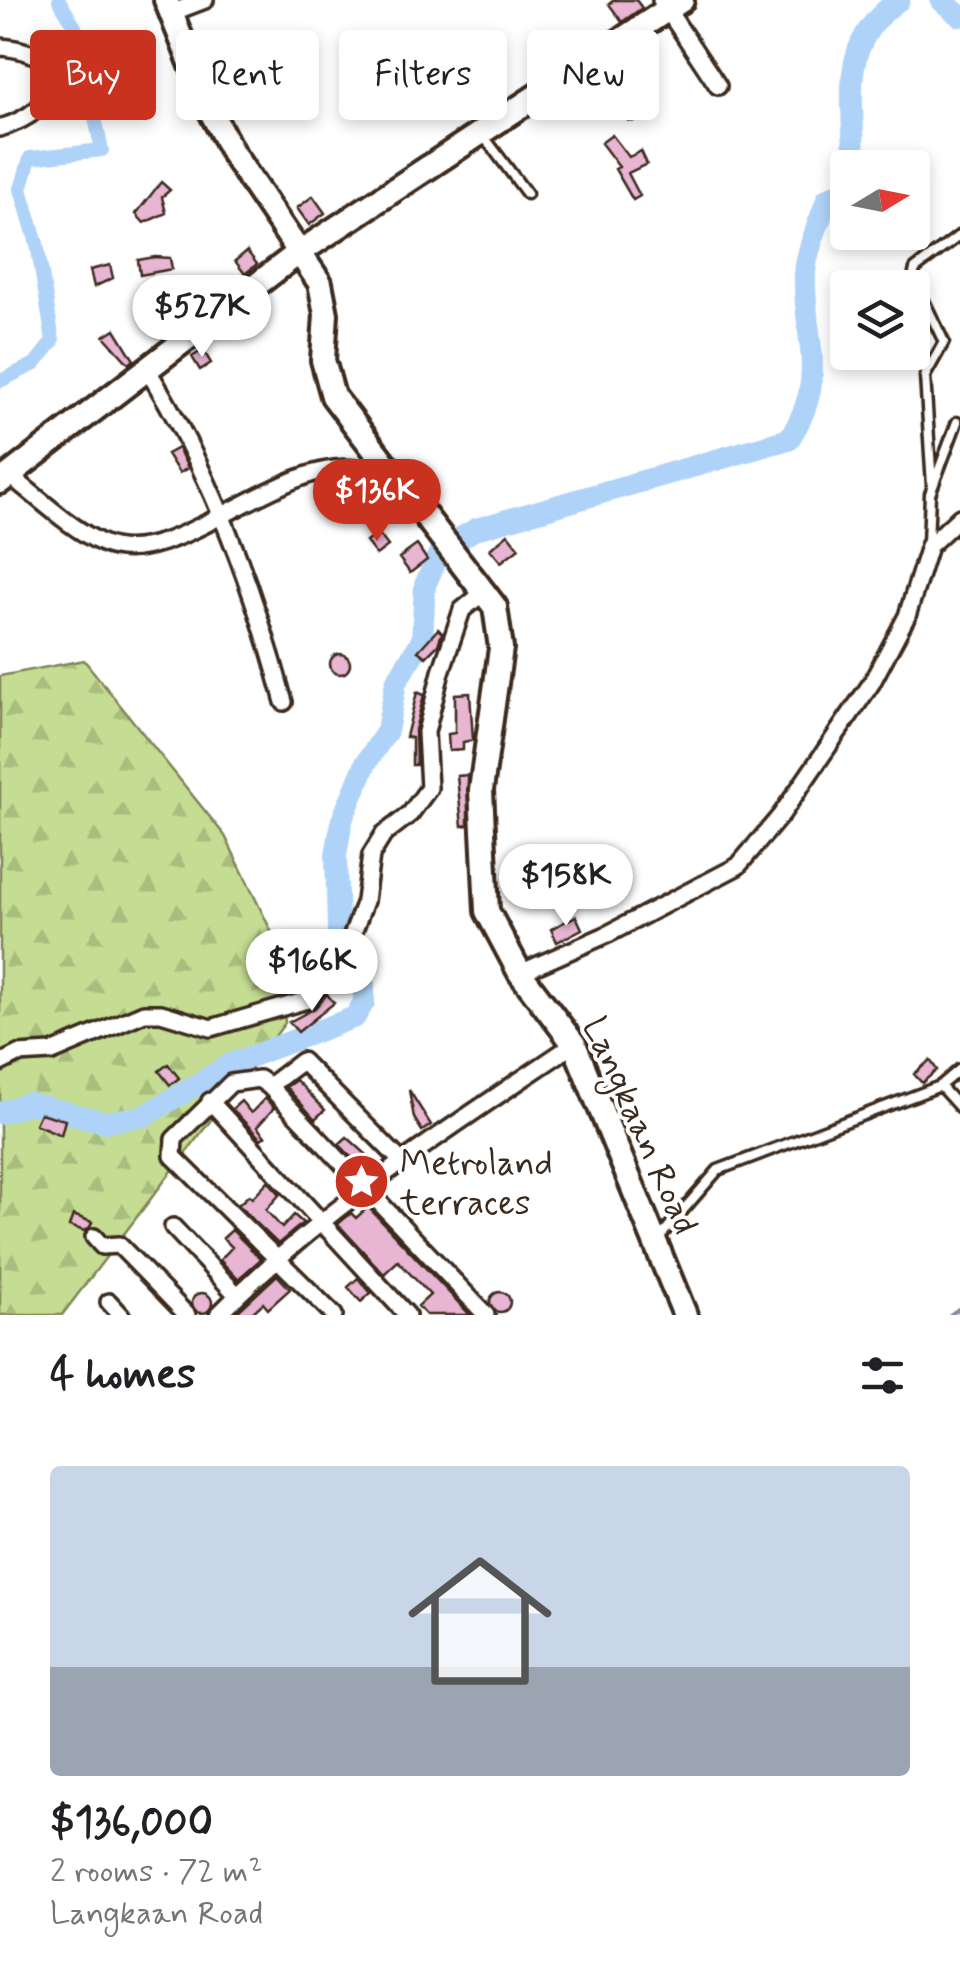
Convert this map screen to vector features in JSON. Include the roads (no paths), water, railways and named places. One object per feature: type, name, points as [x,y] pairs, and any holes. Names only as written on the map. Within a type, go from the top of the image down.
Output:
[{"type":"street","points":[[169,6],[206,0]]},
{"type":"street","points":[[635,30],[671,4],[718,86]]},
{"type":"street","name":"Langkaan Road","points":[[169,6],[178,30]]},
{"type":"street","points":[[0,47],[44,58],[53,69],[55,85],[50,99],[0,128]]},
{"type":"street","points":[[403,487],[354,469],[302,477],[165,540],[137,548],[104,544],[4,479],[297,254],[527,104]]},
{"type":"street","name":"Langkaan Road","points":[[216,120],[233,154],[320,283],[326,314],[323,360],[333,396],[495,607],[501,648],[480,790],[481,860],[487,912],[520,973],[574,1044],[686,1315]]},
{"type":"street","points":[[147,369],[189,437],[264,629],[284,702]]},
{"type":"street","points":[[520,973],[608,934],[738,866],[757,846],[872,684],[907,616],[930,546],[960,517]]},
{"type":"street","points":[[0,1063],[18,1054],[52,1052],[144,1013],[161,1012],[210,1028],[307,1000],[344,957],[359,922],[371,856],[384,834],[410,814],[430,788],[426,732],[441,672],[462,610],[484,592]]},
{"type":"street","points":[[219,1315],[276,1256],[401,1161],[574,1044]]},
{"type":"street","points":[[269,1086],[302,1061],[401,1161]]},
{"type":"street","points":[[334,1315],[173,1156],[174,1139],[232,1083],[259,1079],[269,1086],[486,1315]]},
{"type":"street","points":[[210,1101],[406,1315]]},
{"type":"street","points":[[173,1227],[237,1295]]},
{"type":"street","points":[[94,1238],[102,1246],[119,1245],[129,1253],[187,1315]]},
{"type":"street","points":[[109,1302],[121,1315]]},
{"type":"lane","points":[[482,134],[526,194]]},
{"type":"lane","points":[[930,546],[932,486],[925,376],[941,350],[944,336],[913,278],[915,269],[960,235]]},
{"type":"lane","points":[[932,486],[957,422]]},
{"type":"lane","points":[[656,1242],[718,1170],[940,1086],[960,1070]]},
{"type":"lane","points":[[940,1086],[960,1108]]},
{"type":"waterway","points":[[0,381],[35,364],[53,341],[37,244],[21,189],[30,158],[102,150],[75,27],[59,0]]},
{"type":"waterway","points":[[853,150],[852,97],[857,55],[865,35],[899,0]]},
{"type":"waterway","points":[[941,0],[960,16]]},
{"type":"waterway","points":[[0,1113],[29,1103],[105,1122],[144,1116],[231,1064],[355,1017],[364,1002],[364,984],[338,930],[336,855],[342,820],[366,763],[387,731],[396,682],[422,640],[425,585],[441,549],[476,529],[789,439],[809,396],[812,358],[805,274],[808,255],[830,198]]},
{"type":"waterway","points":[[950,1315],[960,1308]]},
{"type":"place","name":"Metroland terraces","points":[[361,1182]]}]
